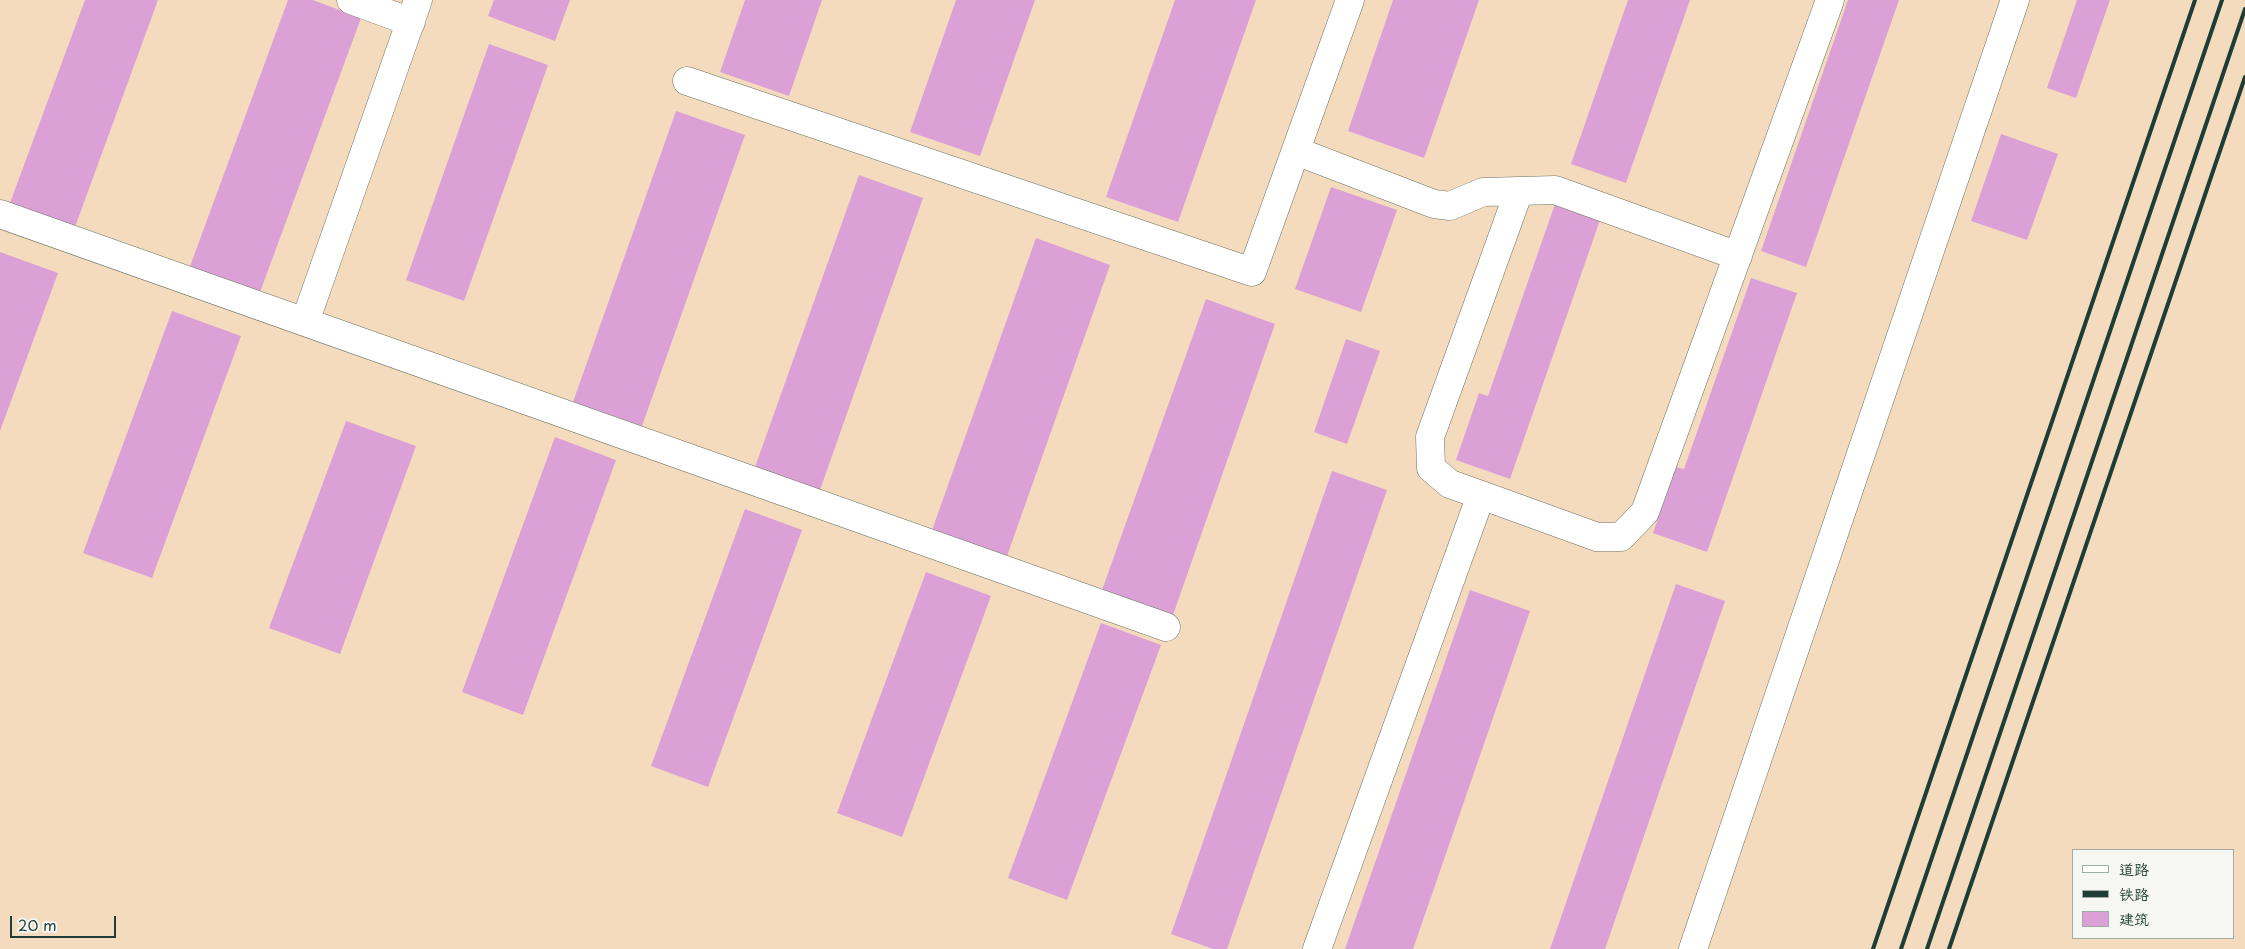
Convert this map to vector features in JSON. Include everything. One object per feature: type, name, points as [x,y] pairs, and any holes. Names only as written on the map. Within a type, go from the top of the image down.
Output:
[{"type":"street","points":[[305,322],[414,11],[351,0]]},
{"type":"street","points":[[687,80],[1252,272],[1350,0]]},
{"type":"street","points":[[1519,191],[1430,437],[1431,468],[1450,484],[1597,538],[1621,537],[1645,512],[1830,0]]},
{"type":"street","points":[[1693,949],[2015,0]]},
{"type":"street","points":[[1296,150],[1434,204],[1450,206],[1483,192],[1555,190],[1738,256]]},
{"type":"street","points":[[0,214],[1166,627]]},
{"type":"street","points":[[1317,949],[1481,495]]},
{"type":"building","points":[[85,0],[158,0],[75,227],[10,203]]},
{"type":"building","points":[[288,0],[313,0],[361,18],[259,295],[189,269]]},
{"type":"building","points":[[494,0],[570,0],[555,41],[488,16]]},
{"type":"building","points":[[745,0],[822,0],[789,96],[720,72]]},
{"type":"building","points":[[956,0],[1035,0],[980,156],[910,132]]},
{"type":"building","points":[[1175,0],[1256,0],[1178,222],[1106,197]]},
{"type":"building","points":[[1393,0],[1479,0],[1424,158],[1348,131]]},
{"type":"building","points":[[1628,0],[1690,0],[1626,183],[1571,164]]},
{"type":"building","points":[[1848,0],[1899,0],[1806,267],[1761,251]]},
{"type":"building","points":[[2077,0],[2110,0],[2076,98],[2047,88]]},
{"type":"building","points":[[489,44],[548,65],[464,301],[406,280]]},
{"type":"building","points":[[676,111],[745,135],[642,426],[573,402]]},
{"type":"building","points":[[2001,134],[2058,154],[2027,240],[1971,221]]},
{"type":"building","points":[[859,175],[923,198],[820,490],[755,467]]},
{"type":"building","points":[[1331,187],[1397,210],[1361,312],[1295,289]]},
{"type":"building","points":[[1555,204],[1600,220],[1510,479],[1456,460],[1479,393],[1488,396]]},
{"type":"building","points":[[1036,238],[1110,265],[1007,556],[932,530]]},
{"type":"building","points":[[0,252],[58,273],[0,431]]},
{"type":"building","points":[[1751,278],[1797,293],[1707,552],[1653,533],[1676,467],[1684,469]]},
{"type":"building","points":[[1206,299],[1275,324],[1173,615],[1102,590]]},
{"type":"building","points":[[172,311],[241,336],[152,578],[83,553]]},
{"type":"building","points":[[1346,339],[1380,351],[1347,444],[1314,432]]},
{"type":"building","points":[[346,421],[416,446],[340,654],[269,628]]},
{"type":"building","points":[[555,437],[616,460],[523,715],[462,692]]},
{"type":"building","points":[[1332,471],[1387,490],[1227,949],[1213,949],[1171,934]]},
{"type":"building","points":[[745,509],[802,530],[708,787],[651,766]]},
{"type":"building","points":[[926,572],[991,596],[902,837],[837,813]]},
{"type":"building","points":[[1676,584],[1725,601],[1605,949],[1550,949]]},
{"type":"building","points":[[1470,590],[1530,611],[1413,949],[1345,949]]},
{"type":"building","points":[[1101,623],[1161,645],[1067,900],[1008,878]]},
{"type":"railway","points":[[1873,949],[2195,0]]},
{"type":"railway","points":[[1901,949],[2222,0]]},
{"type":"railway","points":[[1927,949],[2245,9]]},
{"type":"railway","points":[[1949,949],[2245,77]]}]
